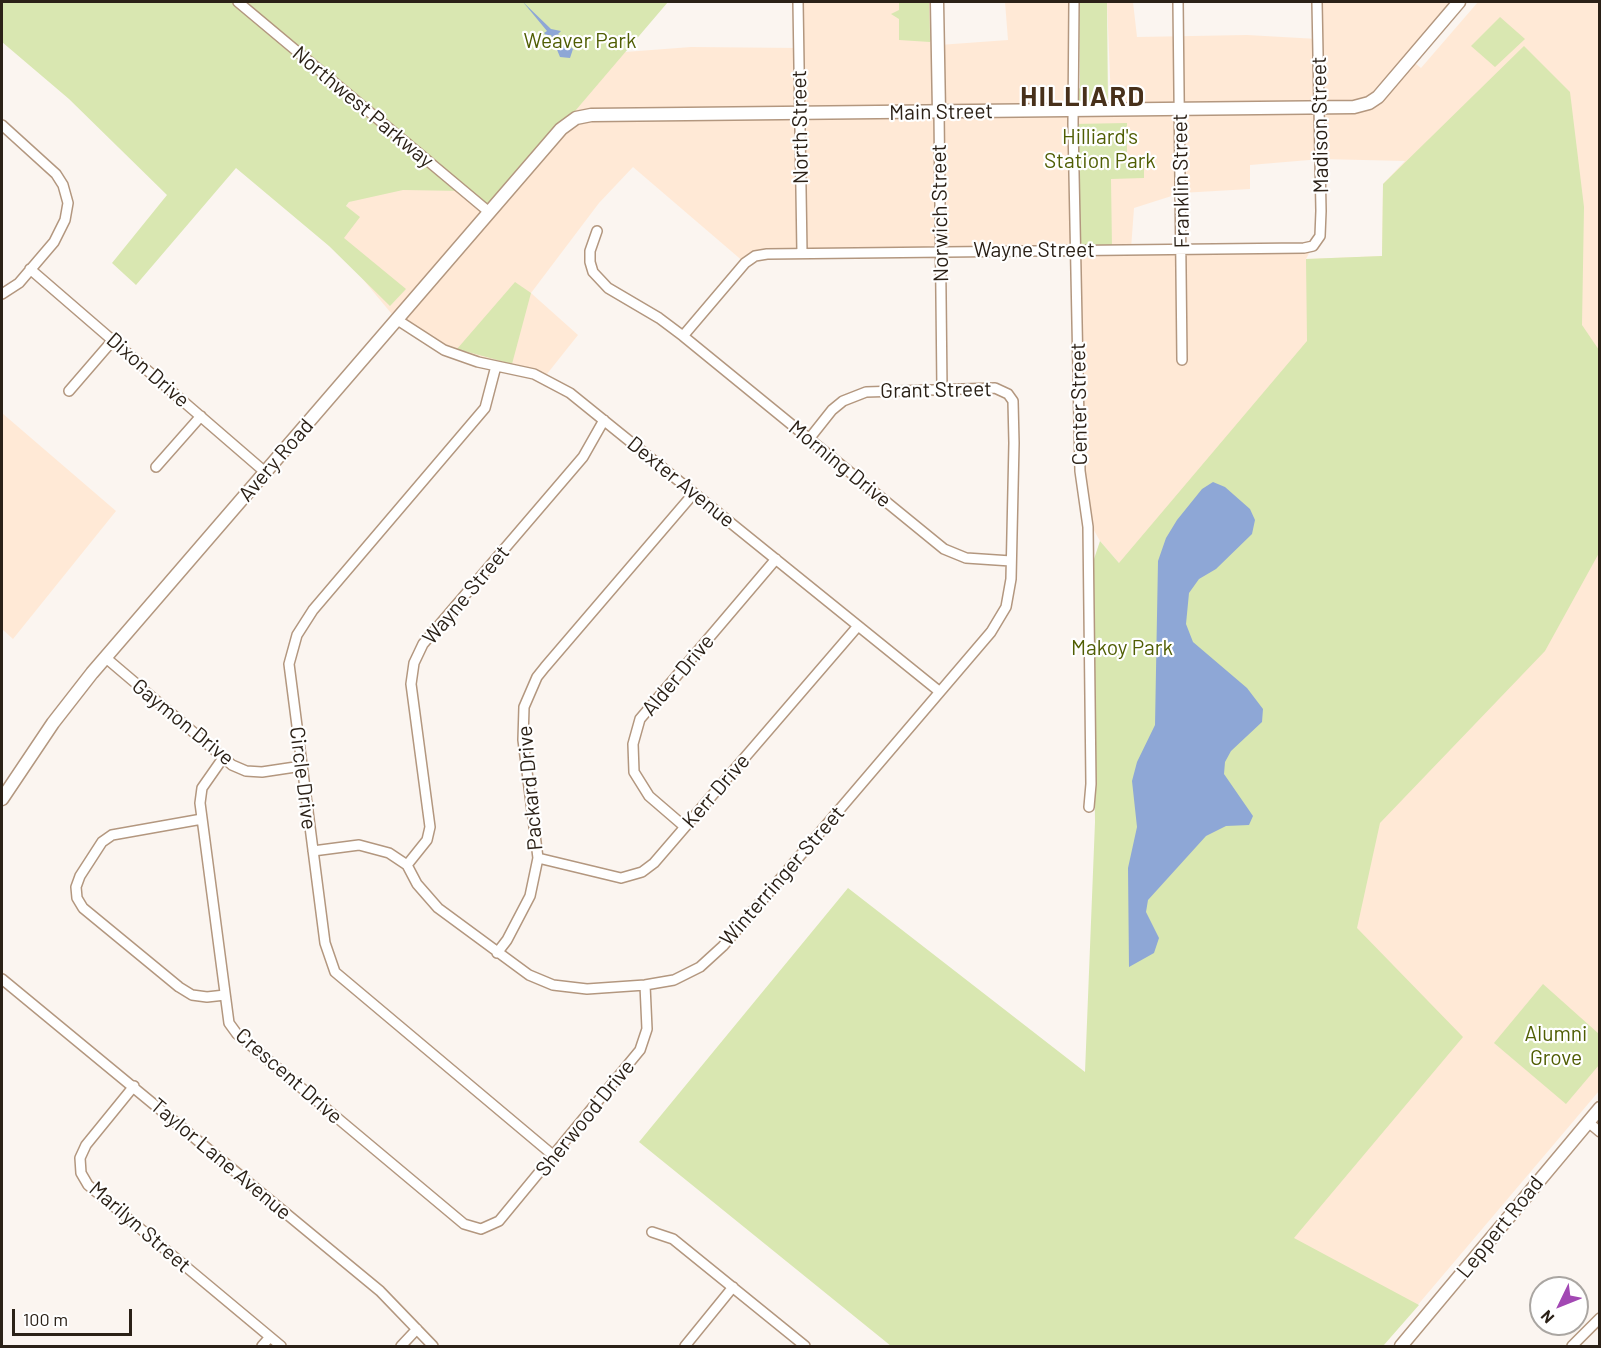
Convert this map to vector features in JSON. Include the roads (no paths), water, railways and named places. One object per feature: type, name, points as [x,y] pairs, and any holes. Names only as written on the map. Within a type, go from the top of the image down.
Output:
[{"type":"main road","name":"Norwich Street","points":[[937,2],[939,112]]},
{"type":"main road","name":"Main Street","points":[[561,129],[576,118],[591,115],[1354,107],[1374,100],[1459,2]]},
{"type":"main road","name":"Avery Road","points":[[2,799],[52,723],[106,658],[561,129]]},
{"type":"main road","name":"Leppert Road","points":[[1401,1347],[1599,1108]]},
{"type":"street","name":"Northwest Parkway","points":[[238,2],[489,212]]},
{"type":"street","name":"North Street","points":[[798,2],[802,253]]},
{"type":"street","name":"Center Street","points":[[1074,2],[1073,110],[1080,471],[1088,527],[1091,784],[1089,807]]},
{"type":"street","name":"Franklin Street","points":[[1178,2],[1182,360]]},
{"type":"street","name":"Madison Street","points":[[1313,246],[1320,236],[1317,2]]},
{"type":"street","name":"Norwich Street","points":[[939,112],[942,389]]},
{"type":"street","points":[[2,125],[56,174],[63,185],[68,203],[60,234],[19,283],[2,294]]},
{"type":"street","name":"Morning Drive","points":[[597,231],[590,251],[590,262],[600,281],[683,336],[954,555],[1011,561]]},
{"type":"street","name":"Wayne Street","points":[[683,336],[745,263],[755,256],[941,250],[1304,248],[1313,246]]},
{"type":"street","name":"Dixon Drive","points":[[30,269],[265,472]]},
{"type":"street","name":"Dexter Avenue","points":[[396,319],[444,350],[496,366],[534,374],[570,393],[940,692]]},
{"type":"street","points":[[69,391],[113,340]]},
{"type":"street","name":"Circle Drive","points":[[496,366],[485,408],[313,609],[297,635],[289,664],[325,943],[335,972],[554,1156]]},
{"type":"street","name":"Grant Street","points":[[809,439],[832,410],[843,401],[866,392],[995,388],[1008,394]]},
{"type":"street","name":"Winterringer Street","points":[[407,865],[417,884],[438,908],[529,975],[553,985],[587,989],[645,985],[674,980],[700,967],[723,946],[940,692],[991,632],[1006,608],[1011,561],[1014,411],[1008,394]]},
{"type":"street","points":[[156,467],[201,416]]},
{"type":"street","name":"Wayne Street","points":[[407,865],[427,840],[430,827],[411,684],[414,663],[423,644],[582,457],[604,420]]},
{"type":"street","name":"Packard Drive","points":[[497,952],[507,940],[530,896],[538,858],[522,740],[524,707],[532,687],[545,667],[694,493]]},
{"type":"street","name":"Alder Drive","points":[[685,827],[649,796],[634,772],[633,744],[640,718],[776,559]]},
{"type":"street","name":"Kerr Drive","points":[[538,858],[621,878],[642,872],[654,863],[858,626]]},
{"type":"street","name":"Gaymon Drive","points":[[106,658],[223,758],[246,771],[302,766]]},
{"type":"street","name":"Crescent Drive","points":[[223,758],[202,788],[202,819],[230,1023],[237,1034],[464,1224],[482,1229]]},
{"type":"street","points":[[202,819],[124,831],[112,835],[102,842],[80,876],[76,887],[77,898],[83,908],[179,987],[192,995],[207,998],[225,995]]},
{"type":"street","points":[[313,851],[358,845],[389,853],[407,865]]},
{"type":"street","name":"Taylor Lane Avenue","points":[[2,979],[380,1291],[433,1347]]},
{"type":"street","name":"Sherwood Drive","points":[[482,1229],[499,1221],[640,1050],[647,1029],[645,985]]},
{"type":"street","name":"Marilyn Street","points":[[134,1086],[86,1144],[80,1158],[81,1173],[88,1185],[281,1347]]},
{"type":"street","points":[[1588,1122],[1599,1132]]},
{"type":"street","points":[[652,1232],[673,1239],[805,1347]]},
{"type":"street","points":[[685,1347],[733,1287]]},
{"type":"street","points":[[1572,1347],[1599,1318]]},
{"type":"street","points":[[401,1347],[417,1329]]},
{"type":"street","points":[[262,1347],[270,1337]]},
{"type":"water","points":[[523,2],[551,29],[561,31],[558,34],[573,49],[570,58],[560,57],[551,35],[544,33],[547,31]]},
{"type":"water","points":[[1213,482],[1225,487],[1250,509],[1255,520],[1252,534],[1216,569],[1199,579],[1189,593],[1186,624],[1193,642],[1247,688],[1263,709],[1262,722],[1231,751],[1225,762],[1224,774],[1253,816],[1249,825],[1226,826],[1206,836],[1148,900],[1146,912],[1159,938],[1154,953],[1129,967],[1128,868],[1137,827],[1132,781],[1137,762],[1155,725],[1158,561],[1166,538],[1177,520],[1202,489]]},
{"type":"district","name":"HILLIARD","points":[[1083,97]]},
{"type":"park label","name":"Weaver Park","points":[[580,41]]},
{"type":"park label","name":"Hilliard's Station Park","points":[[1100,149]]},
{"type":"park label","name":"Makoy Park","points":[[1122,648]]},
{"type":"park label","name":"Alumni Grove","points":[[1556,1046]]}]
